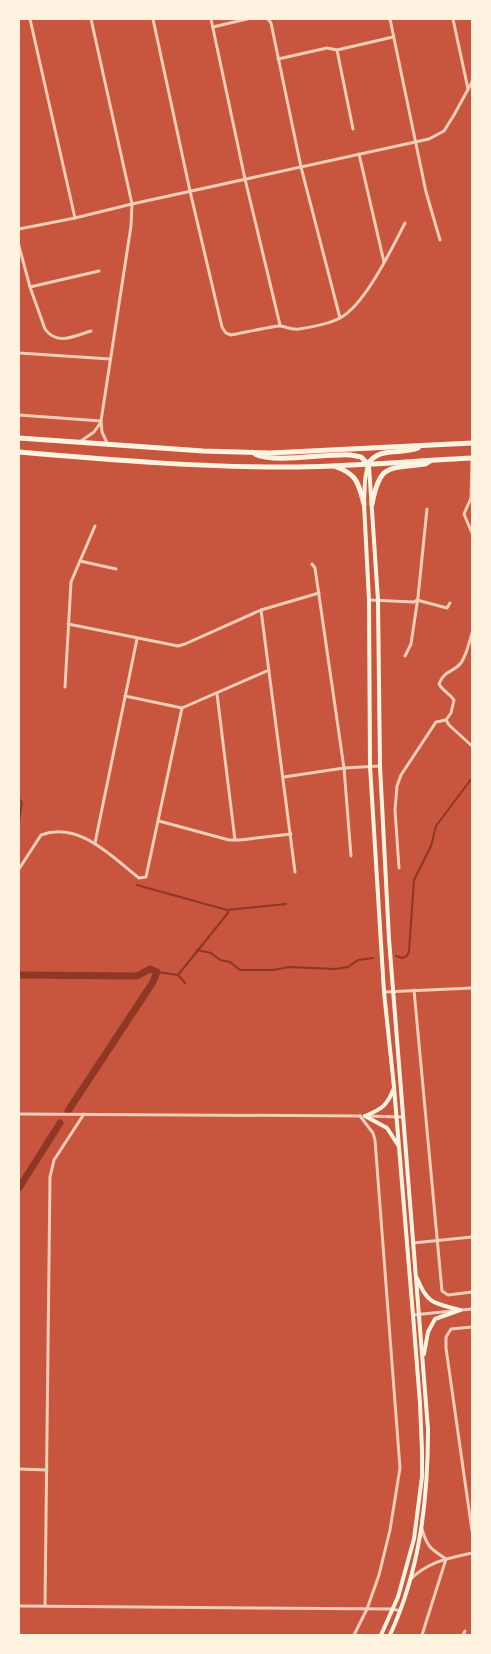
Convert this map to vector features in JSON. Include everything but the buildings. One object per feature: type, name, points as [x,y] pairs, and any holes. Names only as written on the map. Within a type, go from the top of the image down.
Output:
[{"type":"highway","points":[[19,438],[108,445],[291,453],[472,443]]},
{"type":"highway","points":[[368,464],[379,454],[408,451],[421,446]]},
{"type":"highway","points":[[19,452],[109,460],[241,466],[368,464],[472,458]]},
{"type":"highway","points":[[253,452],[265,457],[351,454],[361,457],[368,464]]},
{"type":"highway","points":[[372,504],[378,480],[386,470],[424,464],[432,460]]},
{"type":"highway","points":[[331,465],[350,472],[359,484],[364,504]]},
{"type":"main road","points":[[368,464],[364,504],[369,600],[370,766],[384,992],[397,1116],[420,1403],[422,1477],[414,1539],[404,1578],[382,1635]]},
{"type":"main road","points":[[368,464],[378,600],[380,766],[389,939],[428,1437],[428,1477],[422,1529],[410,1580],[390,1635]]},
{"type":"main road","points":[[365,1116],[384,1107],[394,1087]]},
{"type":"main road","points":[[365,1116],[387,1128],[399,1148]]},
{"type":"main road","points":[[416,1273],[422,1289],[429,1299],[434,1303],[460,1310]]},
{"type":"main road","points":[[423,1360],[426,1340],[435,1319],[460,1310]]},
{"type":"street","points":[[30,19],[75,218]]},
{"type":"street","points":[[92,19],[132,204],[131,226],[101,421],[102,432],[108,445]]},
{"type":"street","points":[[153,19],[190,191],[222,327],[226,333],[231,335],[280,325],[289,329],[300,329],[340,318],[354,306],[384,262],[404,223]]},
{"type":"street","points":[[211,19],[245,179],[280,325]]},
{"type":"street","points":[[213,27],[246,19]]},
{"type":"street","points":[[268,19],[271,23],[301,166],[340,318]]},
{"type":"street","points":[[390,19],[415,142],[440,240]]},
{"type":"street","points":[[453,19],[469,89]]},
{"type":"street","points":[[278,59],[327,48],[337,50],[393,37]]},
{"type":"street","points":[[337,50],[353,129]]},
{"type":"street","points":[[19,229],[429,139],[444,131],[472,82]]},
{"type":"street","points":[[359,154],[384,262]]},
{"type":"street","points":[[19,246],[30,287],[45,329],[49,335],[62,339],[91,332]]},
{"type":"street","points":[[30,287],[99,271]]},
{"type":"street","points":[[19,353],[110,359]]},
{"type":"street","points":[[19,415],[101,421]]},
{"type":"street","points":[[78,442],[94,432],[101,421]]},
{"type":"street","points":[[472,458],[471,498],[464,514],[472,533]]},
{"type":"street","points":[[405,656],[411,644],[426,509]]},
{"type":"street","points":[[65,687],[71,582],[95,526]]},
{"type":"street","points":[[80,560],[116,569]]},
{"type":"street","points":[[312,564],[315,568],[319,593],[344,768],[351,856]]},
{"type":"street","points":[[68,624],[172,646],[185,644],[261,610],[319,593]]},
{"type":"street","points":[[369,600],[414,602],[417,600],[447,608],[450,603]]},
{"type":"street","points":[[261,610],[295,872]]},
{"type":"street","points":[[399,868],[395,810],[397,786],[401,774],[430,728],[436,722],[446,720],[450,713],[454,700],[439,684],[445,673],[453,670],[460,664],[472,633]]},
{"type":"street","points":[[95,844],[137,638]]},
{"type":"street","points":[[125,696],[182,708],[269,670]]},
{"type":"street","points":[[217,694],[234,840]]},
{"type":"street","points":[[19,869],[38,838],[44,834],[62,832],[75,834],[95,844],[140,878],[146,877],[182,708]]},
{"type":"street","points":[[446,720],[472,746]]},
{"type":"street","points":[[284,776],[344,768],[380,766]]},
{"type":"street","points":[[159,821],[234,840],[291,834]]},
{"type":"street","points":[[384,992],[393,990],[472,988]]},
{"type":"street","points":[[414,990],[442,1291],[448,1295],[472,1292]]},
{"type":"street","points":[[19,1114],[403,1117]]},
{"type":"street","points":[[45,1606],[50,1177],[54,1160],[84,1114]]},
{"type":"street","points":[[354,1635],[367,1609],[379,1575],[390,1530],[400,1468],[375,1140],[373,1133],[360,1116]]},
{"type":"street","points":[[413,1243],[472,1237]]},
{"type":"street","points":[[413,1315],[472,1309]]},
{"type":"street","points":[[472,1327],[451,1329],[446,1337],[446,1348],[472,1531]]},
{"type":"street","points":[[19,1469],[47,1470]]},
{"type":"street","points":[[422,1529],[429,1547],[446,1559]]},
{"type":"street","points":[[410,1580],[424,1567],[446,1559],[472,1553]]},
{"type":"street","points":[[422,1635],[446,1559]]},
{"type":"street","points":[[19,1606],[393,1609],[400,1611]]},
{"type":"waterway","points":[[396,956],[402,958],[407,956],[409,951],[414,880],[431,846],[436,826],[472,778]]},
{"type":"waterway","points":[[19,799],[22,802],[19,822]]},
{"type":"waterway","points":[[137,885],[227,910],[228,913],[178,975],[157,972]]},
{"type":"waterway","points":[[227,910],[286,904]]},
{"type":"waterway","points":[[197,950],[211,953],[220,960],[230,962],[240,970],[273,970],[289,967],[335,969],[348,967],[358,960],[373,958]]},
{"type":"waterway","points":[[19,975],[137,976],[150,969],[157,972],[153,982],[68,1111]]},
{"type":"waterway","points":[[178,975],[185,983]]},
{"type":"waterway","points":[[19,1188],[60,1123]]}]
